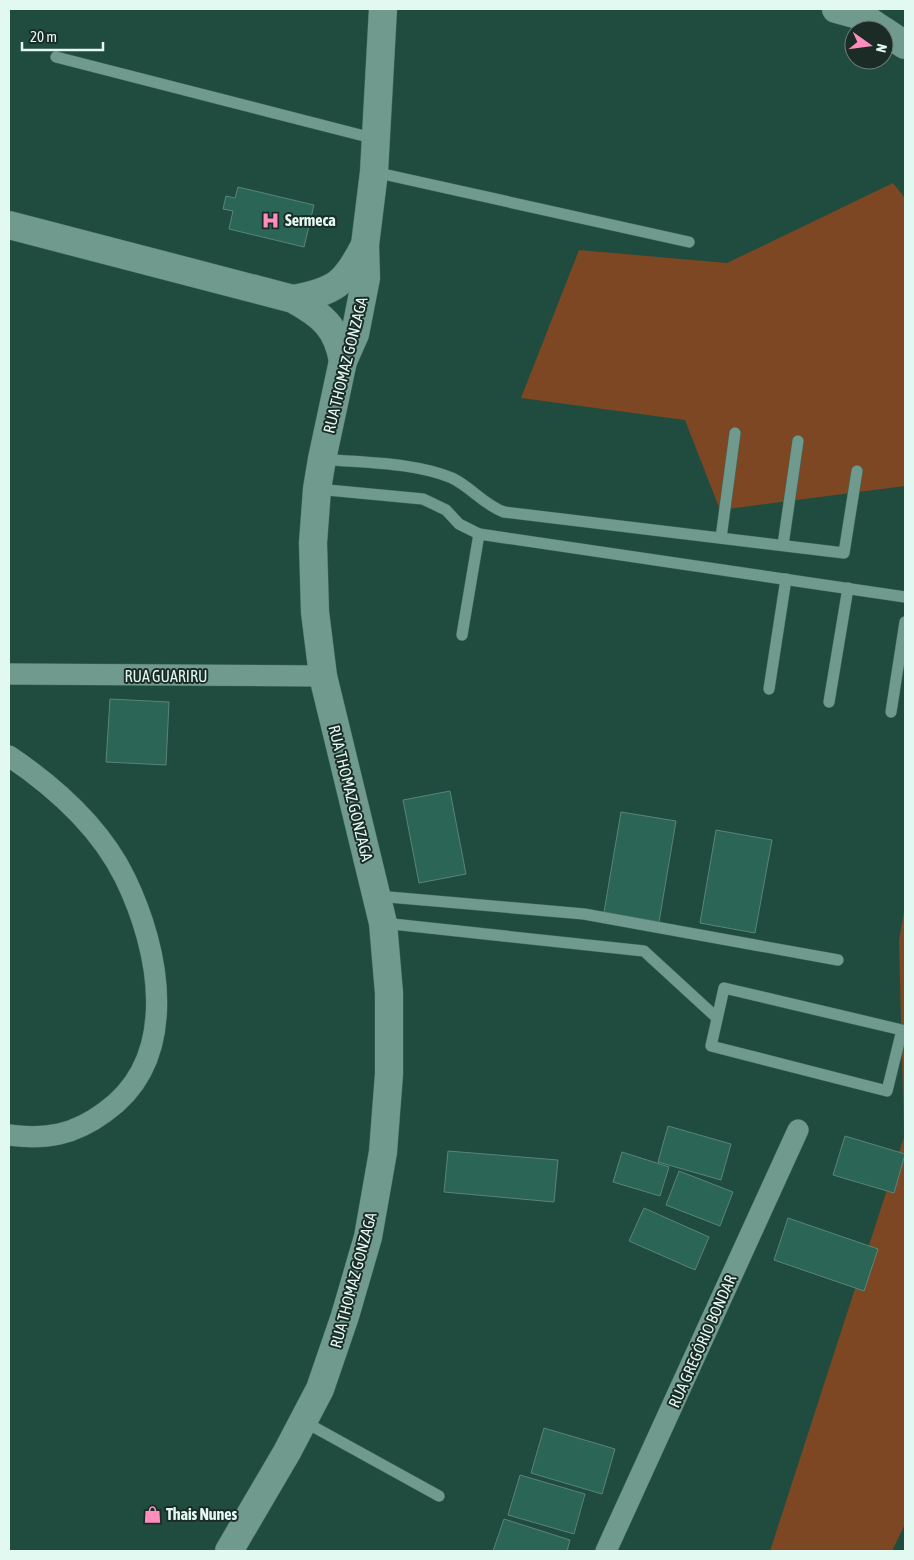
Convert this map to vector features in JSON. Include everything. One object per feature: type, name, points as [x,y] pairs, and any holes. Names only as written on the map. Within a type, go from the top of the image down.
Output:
[{"type":"main road","name":"RUA THOMAZ GONZAGA","points":[[228,1551],[288,1452],[320,1389],[345,1316],[368,1236],[382,1152],[388,1074],[389,993],[383,923],[323,676],[315,612],[313,543],[317,489],[322,459],[342,362],[355,334],[366,278],[364,246],[374,172],[384,9]]},
{"type":"main road","points":[[836,9],[866,20]]},
{"type":"main road","points":[[894,38],[905,45]]},
{"type":"main road","points":[[9,225],[293,299],[313,310],[332,329],[340,343],[342,362]]},
{"type":"main road","points":[[293,299],[318,294],[337,285],[351,272],[364,246]]},
{"type":"street","name":"RUA GUARIRU","points":[[9,674],[323,676]]},
{"type":"street","points":[[9,756],[36,774],[69,804],[99,838],[124,876],[140,914],[154,963],[157,1009],[153,1045],[138,1078],[117,1103],[85,1126],[58,1135],[30,1137],[9,1135]]},
{"type":"street","name":"RUA GREGÓRIO BONDAR","points":[[606,1551],[798,1130]]},
{"type":"lane","points":[[56,57],[376,139]]},
{"type":"lane","points":[[374,172],[690,242]]},
{"type":"lane","points":[[721,538],[735,433]]},
{"type":"lane","points":[[783,545],[798,441]]},
{"type":"lane","points":[[322,459],[414,468],[441,474],[454,479],[490,506],[504,512],[844,553],[857,471]]},
{"type":"lane","points":[[317,489],[423,499],[446,510],[459,524],[479,534],[905,597]]},
{"type":"lane","points":[[462,635],[479,534]]},
{"type":"lane","points":[[769,688],[786,579]]},
{"type":"lane","points":[[829,702],[848,588]]},
{"type":"lane","points":[[891,712],[905,622]]},
{"type":"lane","points":[[377,896],[584,914],[838,960]]},
{"type":"lane","points":[[383,923],[644,951],[717,1018]]},
{"type":"lane","points":[[724,988],[902,1030],[887,1091],[710,1046],[717,1018],[724,988]]},
{"type":"lane","points":[[303,1421],[439,1496]]},
{"type":"shaded area","points":[[893,183],[905,198],[905,486],[720,510],[685,420],[521,398],[579,250],[727,263]]},
{"type":"shaded area","points":[[905,905],[905,1524],[892,1551],[770,1551],[904,1137],[899,941]]},
{"type":"building","name":"Sermeca","points":[[238,187],[314,205],[304,247],[229,229],[233,211],[223,209],[226,196],[235,198]]},
{"type":"building","points":[[110,699],[169,702],[166,765],[106,762]]},
{"type":"building","points":[[450,791],[466,874],[419,883],[403,800]]},
{"type":"building","points":[[621,812],[676,821],[659,922],[604,912]]},
{"type":"building","points":[[716,830],[772,840],[755,933],[700,923]]},
{"type":"building","points":[[668,1126],[731,1144],[721,1180],[658,1162]]},
{"type":"building","points":[[845,1136],[905,1154],[894,1193],[833,1175]]},
{"type":"building","points":[[448,1151],[558,1160],[554,1202],[444,1192]]},
{"type":"building","points":[[622,1152],[669,1167],[660,1196],[613,1182]]},
{"type":"building","points":[[679,1171],[733,1192],[720,1226],[666,1205]]},
{"type":"building","points":[[644,1208],[709,1237],[695,1270],[629,1241]]},
{"type":"building","points":[[788,1218],[878,1249],[864,1291],[774,1260]]},
{"type":"building","points":[[544,1428],[615,1449],[602,1494],[531,1473]]},
{"type":"building","points":[[520,1475],[585,1494],[574,1534],[508,1515]]},
{"type":"building","points":[[504,1519],[570,1540],[567,1551],[493,1551]]},
{"type":"place","name":"Sermeca","points":[[271,220]]},
{"type":"place","name":"Thais Nunes","points":[[152,1514]]}]
